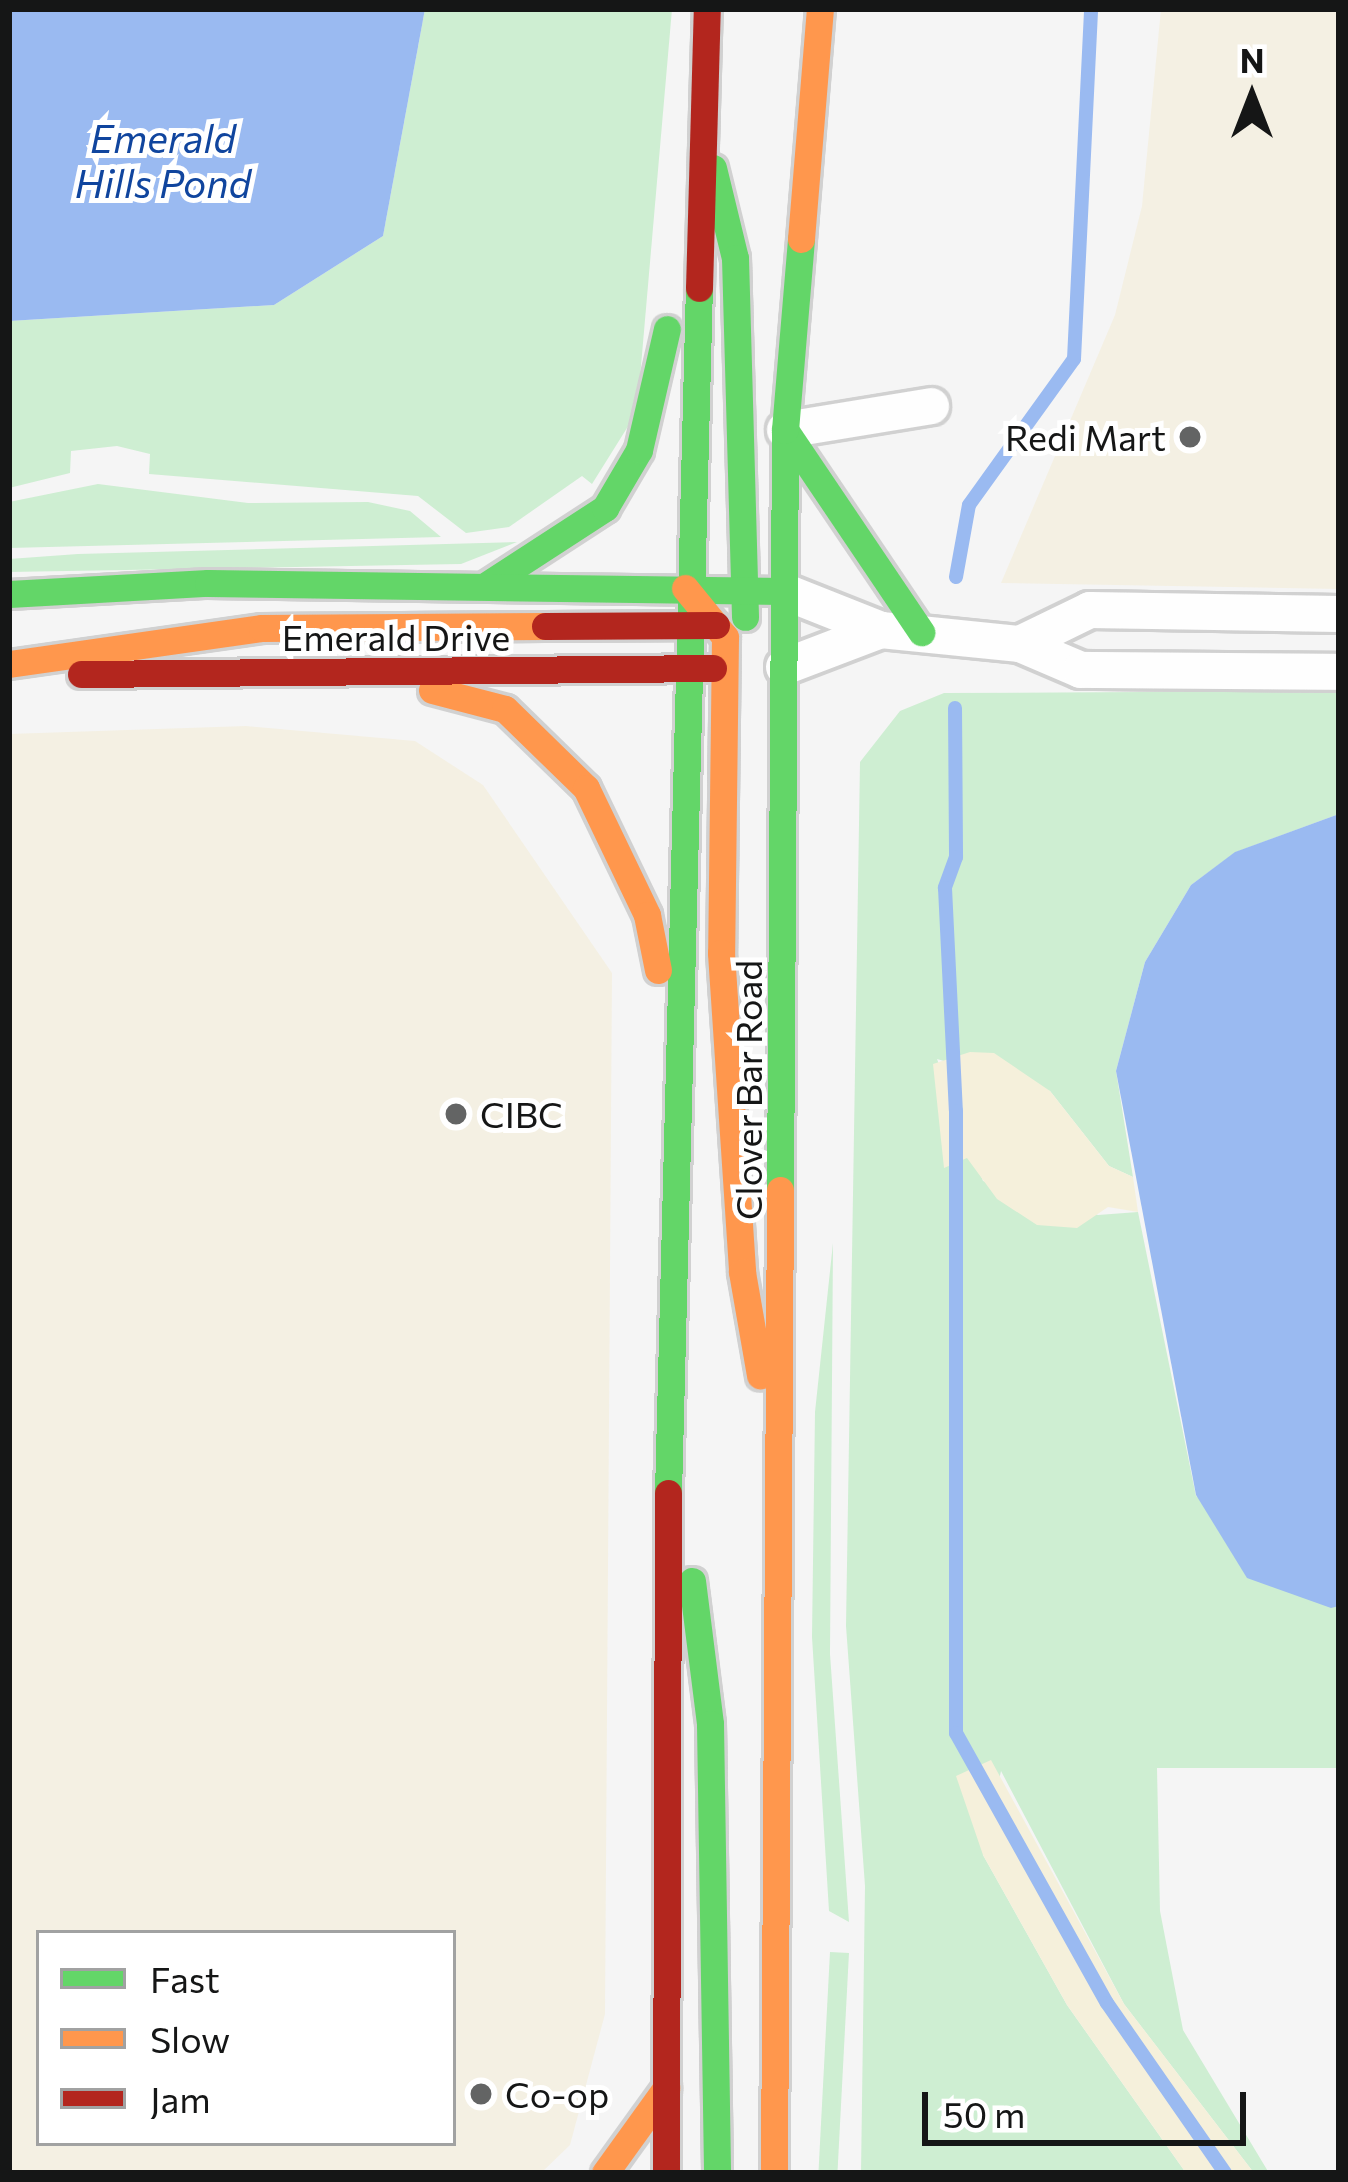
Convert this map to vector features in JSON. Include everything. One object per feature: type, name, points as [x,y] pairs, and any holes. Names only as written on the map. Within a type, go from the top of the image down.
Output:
[{"type":"main road","name":"Clover Bar Road","points":[[666,2173],[668,1379],[698,111],[707,9]]},
{"type":"main road","name":"Clover Bar Road","points":[[774,2173],[782,1498],[785,430],[820,9]]},
{"type":"main road","points":[[476,590],[577,535],[639,450],[698,111]]},
{"type":"main road","points":[[698,111],[735,258],[735,610],[727,667],[722,953],[742,1272],[782,1498]]},
{"type":"main road","points":[[785,430],[921,632]]},
{"type":"main road","name":"Emerald Drive","points":[[9,594],[208,583],[476,590],[686,588],[735,610],[783,591]]},
{"type":"main road","points":[[9,664],[262,628],[685,628],[735,610]]},
{"type":"main road","points":[[735,610],[784,667]]},
{"type":"main road","name":"Emerald Drive","points":[[9,674],[784,667]]},
{"type":"main road","points":[[376,674],[506,709],[586,788],[647,915],[675,1058]]},
{"type":"main road","points":[[668,1379],[710,1724],[716,2173]]},
{"type":"main road","points":[[605,2173],[666,2088]]},
{"type":"street","points":[[785,430],[931,406]]},
{"type":"street","points":[[783,591],[881,630],[1020,644],[1081,670],[1331,672],[1328,614],[1090,610],[1020,644]]},
{"type":"street","points":[[784,667],[881,630]]},
{"type":"shaded area","points":[[1161,9],[1339,9],[1339,589],[1001,583],[1115,315],[1142,206]]},
{"type":"shaded area","points":[[246,726],[415,741],[483,785],[612,973],[605,2014],[570,2145],[541,2173],[9,2173],[9,734]]},
{"type":"green space","points":[[425,9],[672,9],[637,412],[592,484],[582,476],[509,527],[466,533],[418,496],[149,474],[150,454],[117,446],[71,451],[70,473],[9,488],[9,321],[274,305],[383,236]]},
{"type":"green space","points":[[98,484],[248,503],[368,502],[410,511],[441,537],[9,548],[9,502]]},
{"type":"green space","points":[[517,542],[461,564],[9,572],[9,559],[78,554]]},
{"type":"green space","points":[[1339,691],[1339,814],[1236,852],[1191,885],[1145,962],[1116,1071],[1133,1177],[1109,1166],[1050,1091],[937,1059],[983,1181],[1098,1215],[1138,1212],[1196,1496],[1339,1606],[1339,1768],[1157,1768],[1160,1911],[1183,2030],[1269,2173],[1254,2173],[1124,2004],[1001,1771],[983,1855],[1067,2005],[1186,2173],[861,2173],[865,1886],[846,1626],[860,762],[900,711],[944,693]]},
{"type":"green space","points":[[833,1243],[830,1654],[849,1922],[829,1911],[812,1637],[815,1412]]},
{"type":"green space","points":[[830,1952],[849,1953],[837,2173],[818,2173]]},
{"type":"sand","points":[[970,1052],[994,1053],[1050,1091],[1109,1166],[1133,1177],[1138,1212],[1108,1207],[1077,1228],[1037,1225],[997,1199],[967,1158],[944,1168],[933,1064]]},
{"type":"sand","points":[[991,1760],[1124,2004],[1254,2173],[1186,2173],[1067,2005],[983,1855],[956,1776]]},
{"type":"water","name":"Emerald Hills Pond","points":[[9,9],[425,9],[383,236],[274,305],[9,321]]},
{"type":"water","points":[[1339,814],[1339,1606],[1331,1608],[1247,1578],[1196,1495],[1116,1071],[1145,962],[1191,885],[1235,852]]},
{"type":"waterway","points":[[956,577],[969,505],[1074,359],[1091,9]]},
{"type":"waterway","points":[[955,708],[956,857],[945,888],[956,1111],[956,1733],[1107,2003],[1225,2173]]},
{"type":"traffic: fast","points":[[713,168],[735,258],[745,617]]},
{"type":"traffic: fast","points":[[780,1190],[785,430],[801,239]]},
{"type":"traffic: fast","points":[[668,1493],[699,288]]},
{"type":"traffic: fast","points":[[488,584],[605,508],[639,450],[667,329]]},
{"type":"traffic: fast","points":[[785,430],[921,632]]},
{"type":"traffic: fast","points":[[9,594],[208,583],[783,591]]},
{"type":"traffic: fast","points":[[692,1581],[710,1724],[717,2173]]},
{"type":"traffic: slow","points":[[801,239],[820,9]]},
{"type":"traffic: slow","points":[[685,588],[725,637],[721,953],[742,1272],[760,1375]]},
{"type":"traffic: slow","points":[[9,664],[262,628],[545,626]]},
{"type":"traffic: slow","points":[[432,690],[505,709],[586,788],[647,915],[658,970]]},
{"type":"traffic: slow","points":[[774,2173],[780,1190]]},
{"type":"traffic: slow","points":[[605,2173],[666,2088]]},
{"type":"traffic: jam","points":[[699,288],[707,9]]},
{"type":"traffic: jam","points":[[545,626],[716,625]]},
{"type":"traffic: jam","points":[[81,674],[713,668]]},
{"type":"traffic: jam","points":[[666,2173],[668,1493]]},
{"type":"place","name":"Redi Mart","points":[[1190,437]]},
{"type":"place","name":"CIBC","points":[[456,1114]]},
{"type":"place","name":"Co-op","points":[[481,2094]]}]
